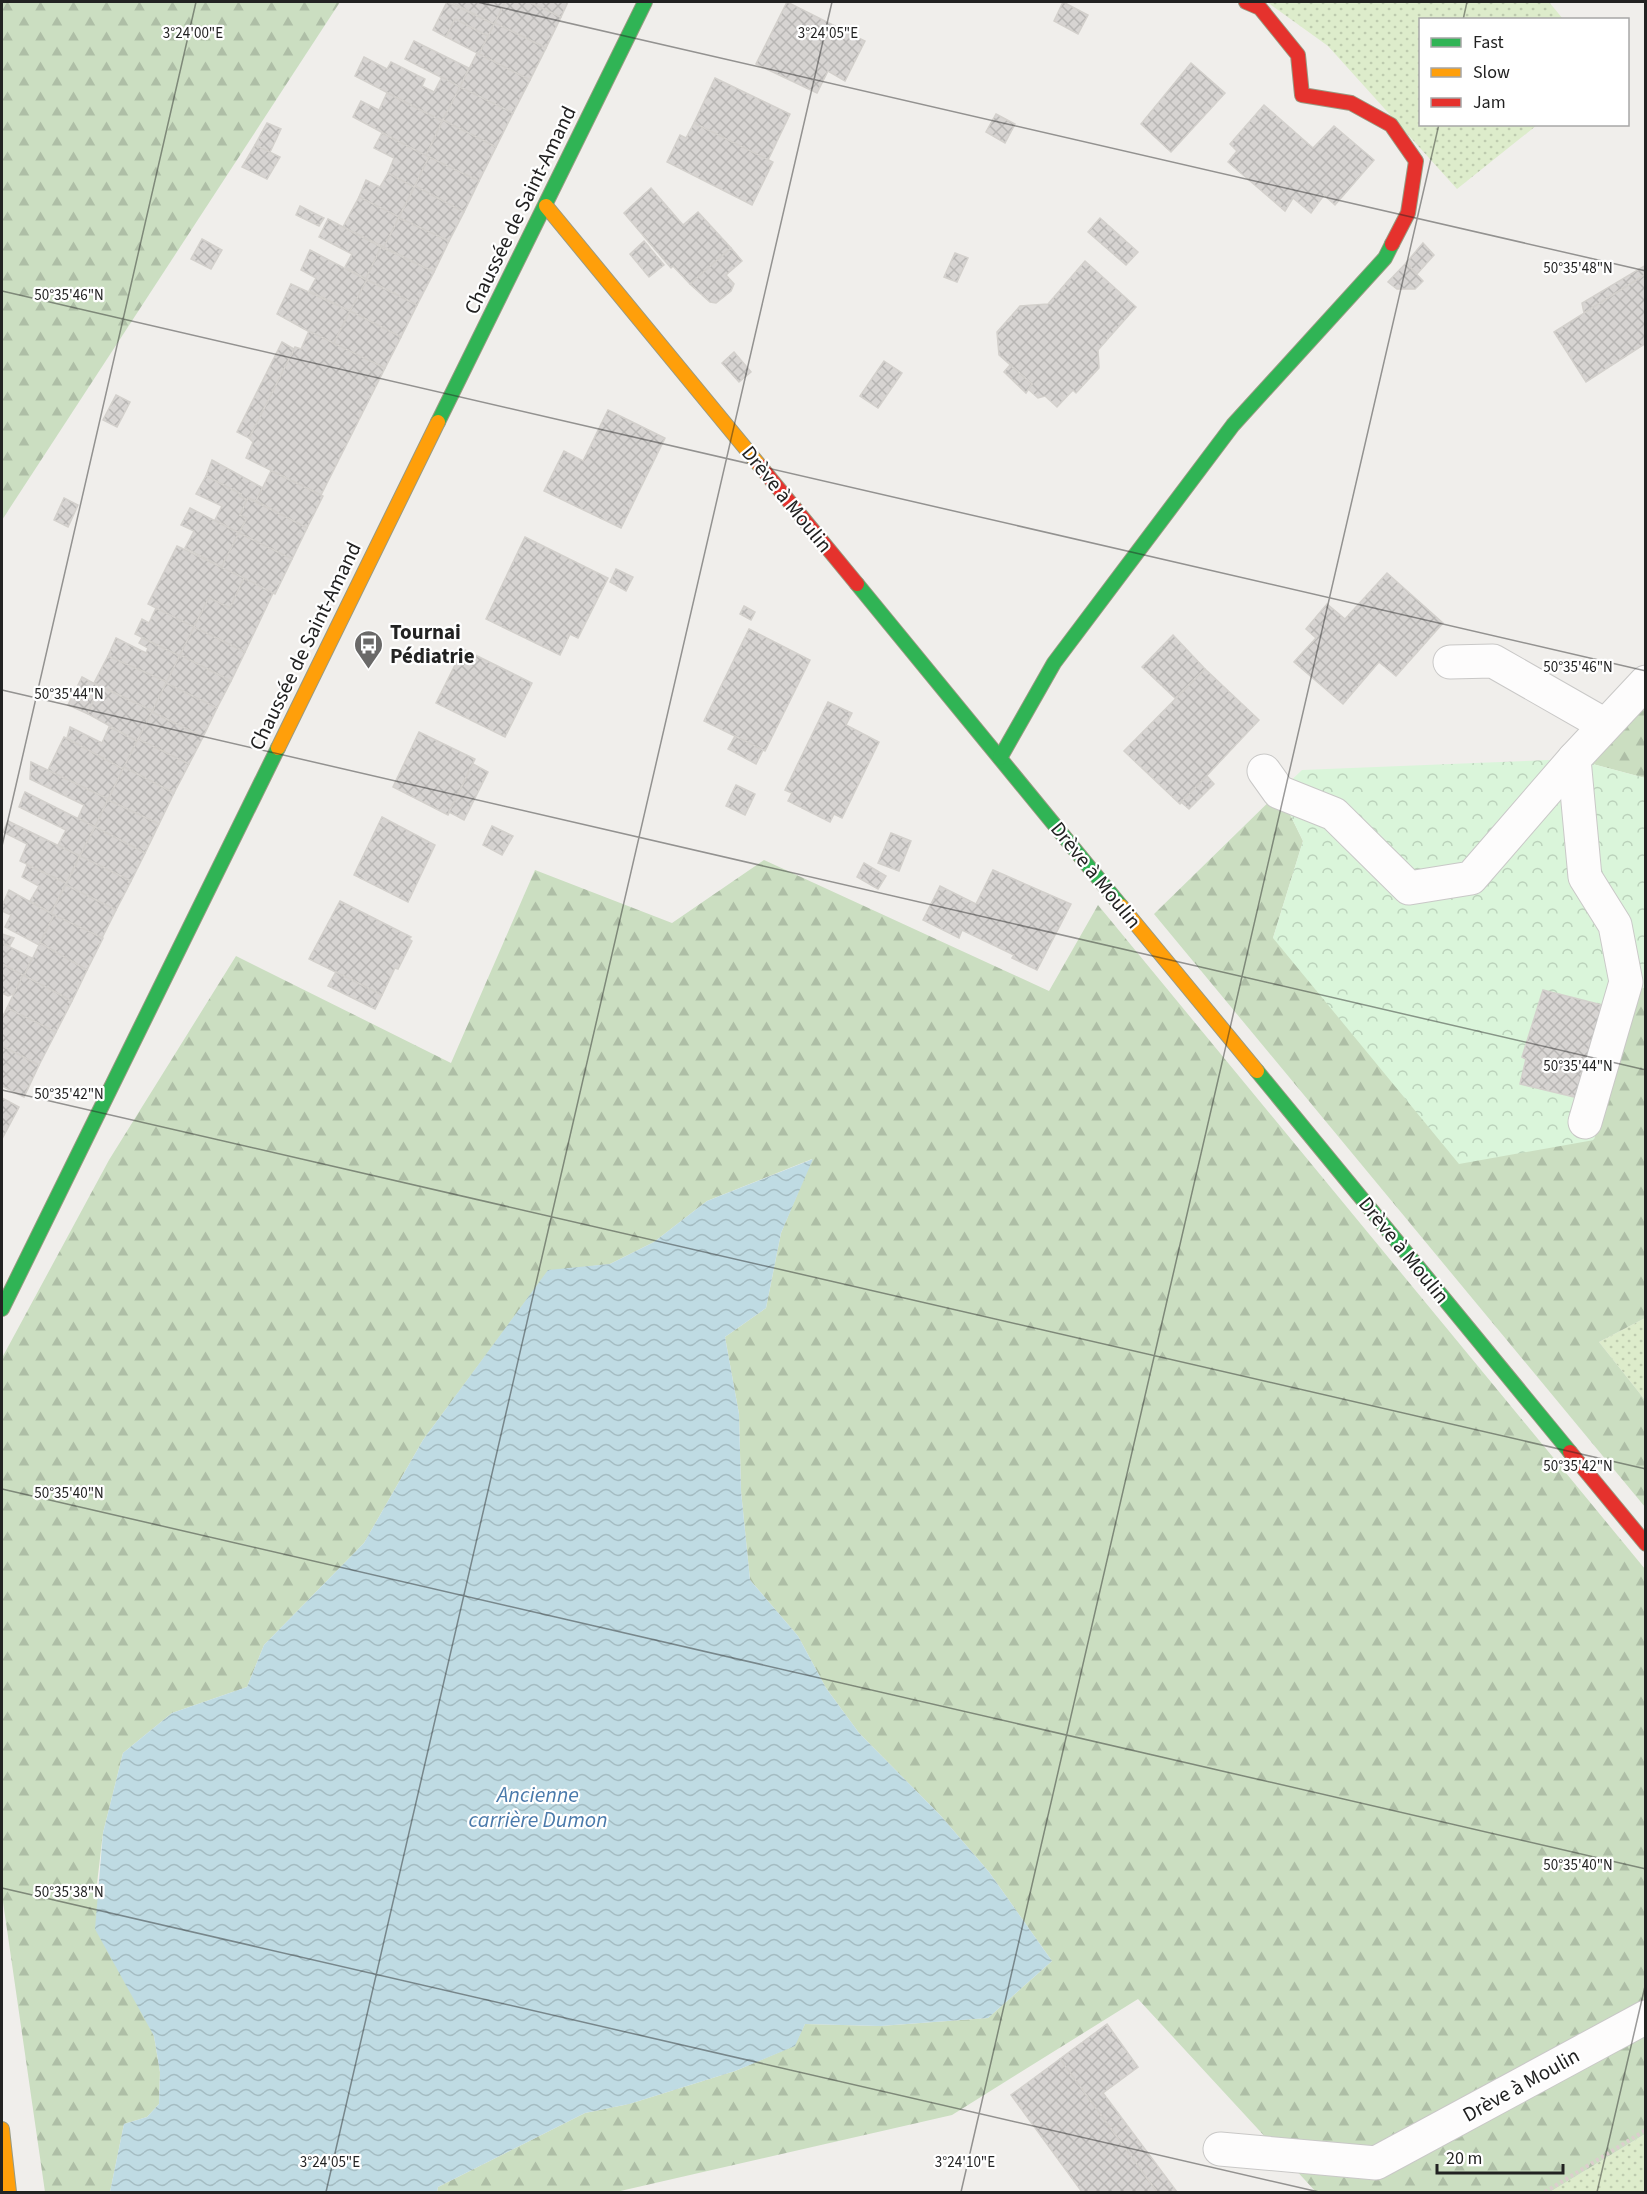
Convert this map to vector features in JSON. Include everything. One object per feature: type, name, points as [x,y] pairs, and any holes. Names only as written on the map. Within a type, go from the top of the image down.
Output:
[{"type":"street","name":"Chaussée de Saint-Amand","points":[[2,1309],[645,2]]},
{"type":"street","points":[[1000,758],[1054,663],[1233,425],[1334,317],[1385,258],[1408,213],[1416,160],[1391,125],[1351,102],[1302,95],[1298,55],[1260,8],[1246,2]]},
{"type":"street","name":"Drève à Moulin","points":[[546,206],[1646,1544]]},
{"type":"street","points":[[1450,662],[1493,661],[1605,725]]},
{"type":"street","points":[[1264,771],[1279,792],[1334,814],[1409,888],[1471,879],[1574,759],[1646,682]]},
{"type":"street","points":[[1574,759],[1585,877],[1615,925],[1626,982],[1585,1122]]},
{"type":"street","name":"Drève à Moulin","points":[[1220,2149],[1376,2163],[1646,2017]]},
{"type":"street","points":[[2,2129],[9,2193]]},
{"type":"path","points":[[1545,2193],[1646,2130]]},
{"type":"green space","points":[[2,2],[340,2],[2,520]]},
{"type":"green space","points":[[1267,2],[1549,2],[1562,18],[1419,18],[1419,126],[1536,126],[1457,189],[1328,46]]},
{"type":"green space","points":[[1645,682],[1645,778],[1574,759]]},
{"type":"green space","points":[[1574,759],[1645,778],[1645,987],[1635,991],[1594,1140],[1459,1164],[1273,938],[1303,841],[1279,792],[1302,770]]},
{"type":"green space","points":[[1279,792],[1303,841],[1273,938],[1635,991],[1645,987],[1645,1318],[1599,1342],[1645,1400],[1645,1507],[1154,914]]},
{"type":"green space","points":[[764,860],[1049,991],[1098,905],[1645,1569],[1645,2134],[1550,2192],[1316,2192],[1138,1999],[952,2115],[616,2192],[437,2192],[438,2187],[585,2113],[629,2104],[735,2071],[794,2046],[805,2024],[880,2026],[988,2018],[1052,1961],[989,1872],[941,1816],[859,1733],[826,1688],[798,1636],[750,1580],[741,1491],[739,1414],[725,1337],[766,1308],[781,1233],[812,1159],[707,1201],[654,1242],[610,1264],[548,1271],[423,1440],[364,1543],[264,1645],[247,1687],[172,1713],[123,1753],[103,1833],[96,1892],[129,1985],[154,2036],[160,2072],[159,2104],[147,2117],[124,2124],[110,2192],[45,2192],[2,1895],[2,1358],[109,1160],[236,956],[451,1063],[535,870],[672,923]]},
{"type":"green space","points":[[1645,1318],[1645,1400],[1599,1342]]},
{"type":"green space","points":[[1645,2134],[1645,2192],[1550,2192]]},
{"type":"water","name":"Ancienne carrière Dumon","points":[[813,1159],[781,1233],[766,1308],[725,1337],[739,1414],[741,1491],[750,1580],[798,1636],[826,1688],[859,1733],[941,1816],[989,1872],[1052,1961],[988,2018],[880,2026],[805,2024],[795,2046],[735,2071],[629,2104],[585,2113],[438,2187],[437,2192],[110,2192],[124,2124],[147,2117],[159,2104],[160,2072],[154,2036],[95,1929],[103,1833],[123,1753],[172,1713],[247,1687],[264,1645],[364,1543],[423,1440],[548,1270],[610,1264],[654,1242],[707,1201]]},
{"type":"building","points":[[447,2],[494,24],[488,36],[455,19],[446,37],[433,30]]},
{"type":"building","points":[[451,2],[505,2],[494,24]]},
{"type":"building","points":[[505,2],[529,2],[561,17],[546,48],[495,23]]},
{"type":"building","points":[[529,2],[568,2],[561,17]]},
{"type":"building","points":[[787,2],[865,41],[845,81],[828,71],[817,93],[756,64]]},
{"type":"building","points":[[1063,2],[1088,15],[1078,34],[1054,21]]},
{"type":"building","points":[[455,19],[488,36],[479,54],[446,37]]},
{"type":"building","points":[[495,23],[546,48],[530,80],[479,54]]},
{"type":"building","points":[[414,41],[469,68],[460,87],[405,59]]},
{"type":"building","points":[[477,53],[530,80],[513,113],[460,87]]},
{"type":"building","points":[[364,57],[387,69],[391,62],[425,79],[422,86],[434,92],[442,77],[460,87],[442,121],[355,76]]},
{"type":"building","points":[[1191,63],[1225,93],[1171,152],[1141,124]]},
{"type":"building","points":[[715,78],[790,114],[768,160],[694,123]]},
{"type":"building","points":[[460,87],[513,113],[496,147],[443,120]]},
{"type":"building","points":[[387,93],[442,121],[426,156],[353,117],[361,101],[379,110]]},
{"type":"building","points":[[1264,105],[1313,148],[1334,126],[1374,160],[1335,205],[1324,195],[1311,213],[1293,198],[1285,211],[1228,162],[1237,151],[1230,144]]},
{"type":"building","points":[[996,114],[1015,124],[1005,143],[986,132]]},
{"type":"building","points":[[443,120],[496,147],[479,181],[426,156]]},
{"type":"building","points":[[267,123],[281,129],[270,152],[255,145]]},
{"type":"building","points":[[694,123],[773,162],[752,205],[667,162],[680,135],[686,138]]},
{"type":"building","points":[[382,133],[429,157],[414,187],[388,173],[394,158],[374,148]]},
{"type":"building","points":[[255,145],[280,157],[267,179],[242,167]]},
{"type":"building","points":[[429,157],[479,181],[464,212],[415,186]]},
{"type":"building","points":[[388,173],[414,187],[399,217],[359,197],[366,180],[380,187]]},
{"type":"building","points":[[415,186],[464,212],[449,241],[399,218]]},
{"type":"building","points":[[651,188],[683,225],[698,212],[731,248],[690,284],[673,266],[671,268],[624,213]]},
{"type":"building","points":[[359,197],[399,217],[384,247],[343,227]]},
{"type":"building","points":[[300,206],[324,218],[319,226],[296,215]]},
{"type":"building","points":[[399,218],[449,241],[434,272],[384,247]]},
{"type":"building","points":[[1100,218],[1138,252],[1126,265],[1088,232]]},
{"type":"building","points":[[328,219],[381,247],[366,279],[345,267],[352,254],[319,237]]},
{"type":"building","points":[[202,239],[222,250],[211,269],[191,259]]},
{"type":"building","points":[[644,241],[664,265],[649,277],[630,254]]},
{"type":"building","points":[[1423,243],[1434,255],[1417,274],[1406,263]]},
{"type":"building","points":[[381,247],[434,272],[417,305],[366,279]]},
{"type":"building","points":[[731,248],[742,261],[726,275],[734,284],[731,291],[716,303],[710,302],[690,284]]},
{"type":"building","points":[[310,250],[367,280],[350,311],[309,291],[316,278],[301,270]]},
{"type":"building","points":[[955,253],[968,258],[957,282],[944,277]]},
{"type":"building","points":[[1085,261],[1136,307],[1098,350],[1099,368],[1076,393],[1073,390],[1057,407],[1045,396],[1038,398],[1028,389],[1032,384],[999,355],[997,332],[1020,306],[1048,304]]},
{"type":"building","points":[[1406,263],[1423,281],[1415,289],[1397,289],[1388,282]]},
{"type":"building","points":[[1646,265],[1646,274],[1584,313],[1582,303]]},
{"type":"building","points":[[1646,274],[1646,343],[1586,382],[1554,332]]},
{"type":"building","points":[[367,280],[417,305],[401,337],[350,311]]},
{"type":"building","points":[[291,284],[350,311],[333,345],[277,314]]},
{"type":"building","points":[[350,311],[401,337],[385,368],[333,345]]},
{"type":"building","points":[[309,331],[385,368],[321,495],[246,458],[253,442],[249,438],[295,347],[301,349]]},
{"type":"building","points":[[282,342],[294,349],[249,438],[237,432]]},
{"type":"building","points":[[734,352],[751,372],[739,382],[722,363]]},
{"type":"building","points":[[884,361],[902,373],[878,408],[860,396]]},
{"type":"building","points":[[1010,365],[1032,384],[1026,393],[1004,372]]},
{"type":"building","points":[[116,395],[130,402],[117,427],[103,420]]},
{"type":"building","points":[[608,410],[665,438],[621,528],[544,491],[564,451],[583,461]]},
{"type":"building","points":[[212,460],[263,488],[256,501],[239,496],[241,494],[206,476]]},
{"type":"building","points":[[271,471],[323,496],[307,528],[256,501]]},
{"type":"building","points":[[206,476],[241,494],[239,496],[247,500],[240,515],[247,518],[239,533],[215,520],[222,506],[196,494]]},
{"type":"building","points":[[64,498],[78,505],[68,527],[54,520]]},
{"type":"building","points":[[248,498],[307,528],[292,559],[239,533],[247,518],[240,515]]},
{"type":"building","points":[[190,508],[239,533],[222,567],[185,548],[194,531],[181,525]]},
{"type":"building","points":[[239,533],[292,559],[275,594],[221,568]]},
{"type":"building","points":[[525,537],[608,578],[578,638],[570,634],[560,655],[486,619]]},
{"type":"building","points":[[177,546],[244,578],[230,608],[209,598],[194,627],[148,604]]},
{"type":"building","points":[[616,569],[633,577],[626,591],[610,582]]},
{"type":"building","points":[[1387,573],[1443,623],[1396,676],[1379,662],[1343,704],[1294,662],[1316,638],[1306,629],[1327,604],[1345,619]]},
{"type":"building","points":[[244,578],[273,593],[245,652],[194,627],[209,598],[230,608]]},
{"type":"building","points":[[744,606],[755,612],[751,620],[740,614]]},
{"type":"building","points":[[156,608],[194,627],[180,656],[135,634],[142,619],[149,623]]},
{"type":"building","points":[[194,627],[245,652],[231,681],[180,655]]},
{"type":"building","points":[[749,629],[810,660],[765,751],[704,721]]},
{"type":"building","points":[[1173,635],[1205,669],[1175,698],[1142,667]]},
{"type":"building","points":[[116,638],[146,653],[148,648],[139,643],[142,638],[180,656],[167,682],[108,656]]},
{"type":"building","points":[[463,649],[532,683],[505,737],[436,703]]},
{"type":"building","points":[[180,655],[231,681],[217,708],[166,683]]},
{"type":"building","points":[[108,656],[167,682],[153,711],[94,683]]},
{"type":"building","points":[[1205,669],[1259,720],[1180,804],[1124,751]]},
{"type":"building","points":[[82,677],[99,686],[88,714],[68,705]]},
{"type":"building","points":[[166,683],[217,708],[203,737],[152,712]]},
{"type":"building","points":[[99,686],[153,711],[137,741],[88,714]]},
{"type":"building","points":[[828,702],[852,713],[846,725],[879,742],[842,818],[834,814],[830,822],[788,801],[792,793],[785,790]]},
{"type":"building","points":[[152,712],[203,737],[189,764],[138,739]]},
{"type":"building","points":[[70,727],[102,743],[109,727],[137,741],[123,769],[67,738]]},
{"type":"building","points":[[419,732],[475,759],[448,815],[393,787]]},
{"type":"building","points":[[735,736],[763,750],[756,764],[728,749]]},
{"type":"building","points":[[64,737],[123,769],[108,799],[48,770]]},
{"type":"building","points":[[138,739],[189,764],[174,793],[124,767]]},
{"type":"building","points":[[31,762],[108,799],[95,827],[78,818],[84,805],[30,779]]},
{"type":"building","points":[[473,764],[488,772],[464,820],[449,812]]},
{"type":"building","points":[[124,767],[174,793],[159,824],[108,800]]},
{"type":"building","points":[[1207,776],[1214,784],[1189,809],[1181,802]]},
{"type":"building","points":[[736,785],[755,794],[745,815],[726,806]]},
{"type":"building","points":[[25,792],[95,827],[80,856],[58,845],[66,830],[19,807]]},
{"type":"building","points":[[108,800],[159,824],[145,853],[95,827]]},
{"type":"building","points":[[382,817],[435,845],[408,902],[354,875]]},
{"type":"building","points":[[8,821],[80,856],[66,883],[20,861],[27,844],[3,832]]},
{"type":"building","points":[[492,826],[513,836],[502,855],[483,845]]},
{"type":"building","points":[[95,827],[145,853],[131,881],[80,856]]},
{"type":"building","points":[[891,833],[911,841],[899,871],[878,863]]},
{"type":"building","points":[[80,856],[131,881],[116,910],[66,885]]},
{"type":"building","points":[[864,863],[886,876],[878,889],[857,877]]},
{"type":"building","points":[[27,865],[66,883],[51,913],[30,901],[39,886],[22,877]]},
{"type":"building","points":[[993,870],[1071,904],[1037,970],[1012,958],[1014,955],[962,930],[959,938],[923,920],[940,886],[976,904]]},
{"type":"building","points":[[66,885],[116,910],[102,938],[51,914]]},
{"type":"building","points":[[9,890],[54,915],[39,945],[5,927],[11,915],[2,911],[2,906]]},
{"type":"building","points":[[340,901],[411,937],[409,939],[412,941],[398,969],[395,968],[382,995],[309,959]]},
{"type":"building","points":[[54,915],[103,938],[87,970],[40,943]]},
{"type":"building","points":[[2,934],[14,938],[9,947],[2,943]]},
{"type":"building","points":[[2,943],[32,958],[24,976],[2,964]]},
{"type":"building","points":[[40,943],[87,970],[72,1001],[24,976]]},
{"type":"building","points":[[2,964],[23,975],[14,994],[8,996],[2,993]]},
{"type":"building","points":[[336,972],[382,995],[375,1009],[328,986]]},
{"type":"building","points":[[23,975],[72,1001],[56,1032],[7,1008]]},
{"type":"building","points":[[1543,990],[1614,1008],[1591,1101],[1520,1084],[1526,1059],[1522,1057]]},
{"type":"building","points":[[7,1008],[56,1032],[39,1065],[2,1046],[2,1018]]},
{"type":"building","points":[[2,1046],[39,1065],[24,1097],[2,1086]]},
{"type":"building","points":[[2,1098],[19,1107],[2,1139]]},
{"type":"building","points":[[1107,2024],[1138,2067],[1103,2093],[1177,2192],[1157,2192],[1060,2059]]},
{"type":"building","points":[[1060,2059],[1157,2192],[1082,2192],[1011,2095]]},
{"type":"traffic: fast","points":[[438,422],[645,2]]},
{"type":"traffic: fast","points":[[1000,758],[1054,663],[1233,425],[1385,258],[1392,244]]},
{"type":"traffic: fast","points":[[857,584],[1121,906]]},
{"type":"traffic: fast","points":[[2,1309],[278,748]]},
{"type":"traffic: fast","points":[[1257,1071],[1570,1452]]},
{"type":"traffic: slow","points":[[546,206],[760,466]]},
{"type":"traffic: slow","points":[[278,748],[438,422]]},
{"type":"traffic: slow","points":[[1121,906],[1257,1071]]},
{"type":"traffic: slow","points":[[2,2129],[9,2192]]},
{"type":"traffic: jam","points":[[1246,2],[1260,8],[1298,55],[1302,95],[1351,103],[1391,125],[1416,161],[1408,213],[1392,244]]},
{"type":"traffic: jam","points":[[760,466],[857,584]]},
{"type":"traffic: jam","points":[[1570,1452],[1646,1544]]},
{"type":"place","name":"Tournai Pédiatrie","points":[[369,670]]}]
